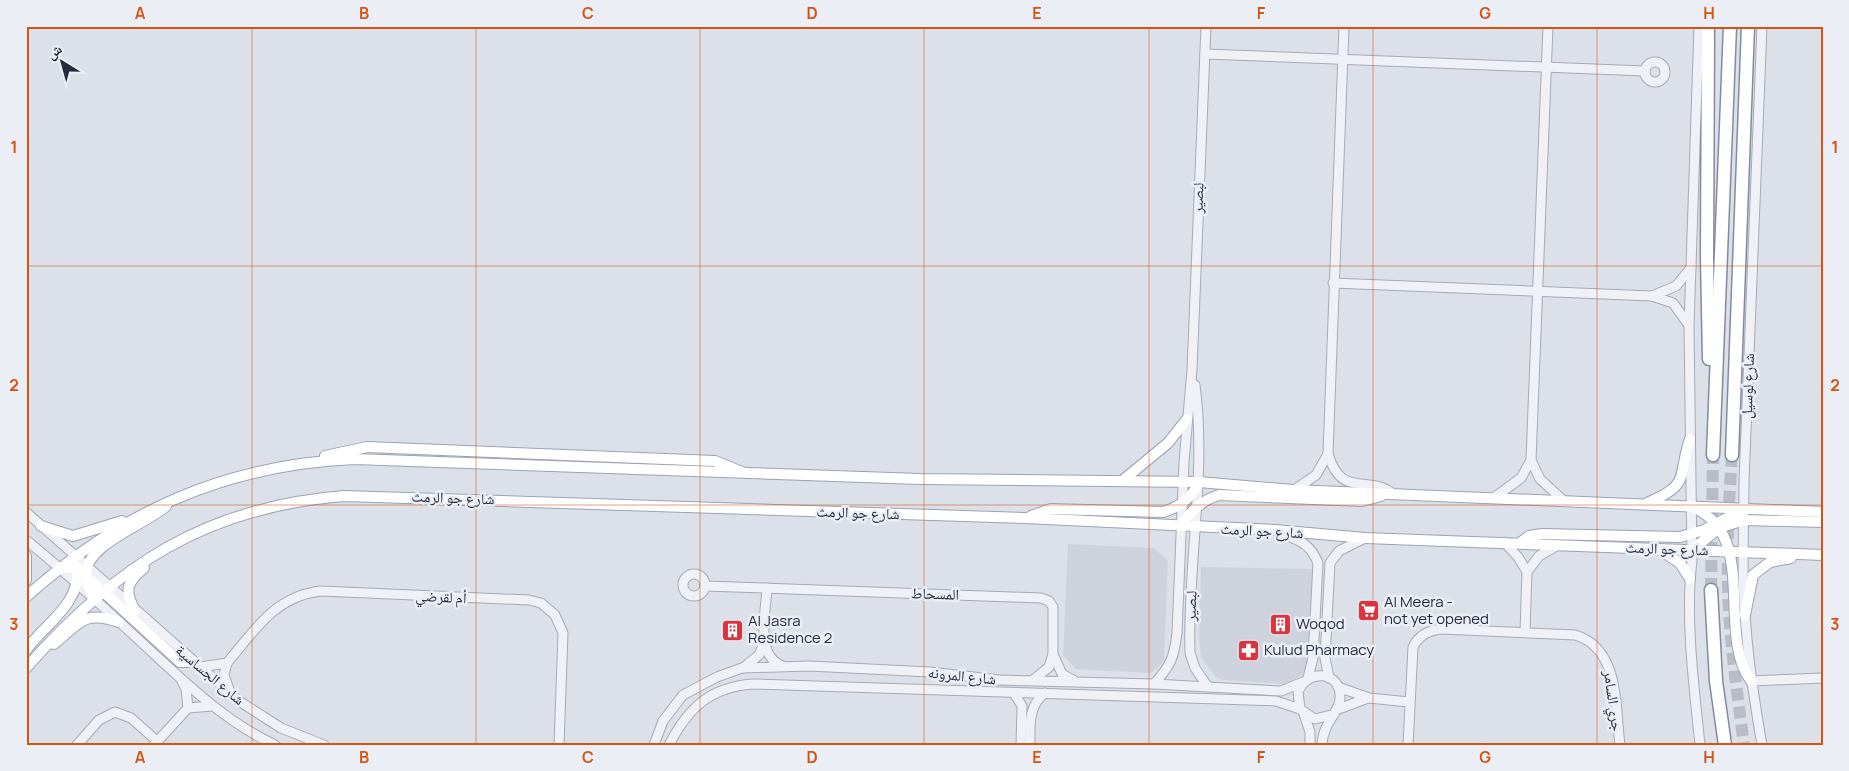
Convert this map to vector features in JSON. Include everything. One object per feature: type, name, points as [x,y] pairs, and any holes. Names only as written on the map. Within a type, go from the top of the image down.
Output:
[{"type":"highway","points":[[1708,26],[1707,307],[1709,358],[1715,387]]},
{"type":"highway","points":[[1713,455],[1730,26]]},
{"type":"highway","name":"شارع لوسيل","points":[[1732,455],[1748,26]]},
{"type":"highway","points":[[1711,590],[1716,681],[1725,745]]},
{"type":"main road","points":[[1122,481],[1168,443],[1188,419]]},
{"type":"main road","points":[[1644,504],[1670,492],[1678,484],[1683,475],[1690,439]]},
{"type":"main road","points":[[26,597],[60,566],[137,516],[171,499],[243,474],[302,463],[354,459],[403,459],[745,474],[938,480],[1199,482],[1294,490],[1823,512]]},
{"type":"main road","points":[[1025,518],[1051,509],[1163,512],[1174,509],[1194,493],[1199,482]]},
{"type":"main road","points":[[1180,526],[1196,506],[1209,498],[1219,495],[1362,501],[1392,493]]},
{"type":"main road","name":"شارع جو الرمث","points":[[26,668],[62,627],[101,592],[154,554],[210,526],[266,507],[317,498],[366,495],[1025,518],[1275,530],[1365,538],[1823,555]]},
{"type":"main road","points":[[26,650],[68,603],[82,573],[103,547],[163,510],[171,499]]},
{"type":"main road","points":[[1691,506],[1705,513],[1718,526],[1729,551],[1740,657],[1744,671],[1751,681]]},
{"type":"main road","points":[[1692,550],[1718,526],[1744,508]]},
{"type":"main road","points":[[41,526],[73,536],[137,516]]},
{"type":"main road","points":[[1520,543],[1529,536],[1542,534],[1668,537],[1692,534],[1744,520],[1823,522]]},
{"type":"main road","points":[[1654,548],[1673,556],[1690,579]]},
{"type":"main road","points":[[135,611],[128,599],[127,588],[135,575],[154,554]]},
{"type":"main road","points":[[1745,615],[1750,583],[1756,571],[1770,562],[1800,554]]},
{"type":"main road","points":[[26,556],[26,580]]},
{"type":"main road","points":[[75,556],[82,573],[172,656],[180,662],[197,665]]},
{"type":"main road","points":[[60,566],[82,573]]},
{"type":"main road","points":[[42,650],[49,648],[90,617],[99,616],[119,622]]},
{"type":"street","name":"لبصير","points":[[1154,684],[1169,668],[1173,658],[1180,577],[1182,483],[1192,370],[1206,26]]},
{"type":"street","points":[[1344,26],[1328,454],[1336,472],[1348,482],[1378,486],[1392,493]]},
{"type":"street","points":[[1495,497],[1521,478],[1531,460],[1548,26]]},
{"type":"street","points":[[1699,26],[1689,326],[1692,534],[1690,579],[1694,674],[1700,745]]},
{"type":"street","name":"شارع لوسيل","points":[[1762,26],[1744,508],[1745,615],[1751,681],[1762,745]]},
{"type":"street","points":[[1205,54],[1645,71]]},
{"type":"street","points":[[1652,296],[1676,286],[1691,268]]},
{"type":"street","points":[[1333,283],[1652,296],[1673,303],[1685,317],[1689,326]]},
{"type":"street","name":"لبصير","points":[[1192,370],[1197,401],[1199,482],[1194,526],[1190,653],[1194,668],[1208,687]]},
{"type":"street","points":[[1294,490],[1316,475],[1328,454]]},
{"type":"street","points":[[1531,460],[1543,483],[1564,500]]},
{"type":"street","points":[[26,512],[75,556]]},
{"type":"street","points":[[1275,530],[1307,545],[1313,551],[1318,563],[1312,658],[1305,680],[1298,692],[1302,711],[1310,732],[1310,745]]},
{"type":"street","points":[[1329,678],[1325,658],[1330,563],[1339,551],[1365,538]]},
{"type":"street","points":[[26,540],[60,566]]},
{"type":"street","points":[[1504,542],[1518,557],[1527,572],[1525,632]]},
{"type":"street","points":[[1527,572],[1539,556],[1559,544]]},
{"type":"street","name":"المسحاط","points":[[705,586],[1041,598],[1049,601],[1053,607],[1054,654],[1062,674],[1078,681]]},
{"type":"street","points":[[742,668],[759,655],[764,643],[767,588]]},
{"type":"street","name":"شارع الجساسية","points":[[101,592],[135,611],[231,694],[269,722],[324,745]]},
{"type":"street","name":"شارع الجساسية","points":[[101,592],[119,622],[179,677],[212,706],[250,732],[275,745]]},
{"type":"street","name":"أم لقرضي","points":[[226,663],[278,606],[308,592],[530,600],[542,603],[555,615],[563,633],[558,742]]},
{"type":"street","name":"جري السامر","points":[[1408,745],[1412,654],[1420,637],[1431,631],[1442,629],[1575,635],[1587,640],[1600,651],[1610,672],[1620,745]]},
{"type":"street","points":[[764,643],[770,658],[777,664],[788,668]]},
{"type":"street","points":[[1032,680],[1049,667],[1054,654]]},
{"type":"street","points":[[197,665],[226,663],[224,675],[231,694]]},
{"type":"street","name":"شارع المرونه","points":[[654,743],[663,721],[683,696],[716,676],[742,668],[809,666],[930,672],[999,680],[1078,681],[1281,691],[1305,680]]},
{"type":"street","points":[[1305,680],[1318,675],[1329,678],[1338,687],[1369,698],[1410,702]]},
{"type":"street","points":[[179,677],[186,689],[188,708]]},
{"type":"street","points":[[1751,681],[1823,678]]},
{"type":"street","name":"شارع المرونه","points":[[668,745],[687,715],[702,700],[725,689],[743,684],[1281,702],[1302,711]]},
{"type":"street","points":[[1322,745],[1325,727],[1340,699],[1338,687]]},
{"type":"street","points":[[1014,693],[1022,706],[1021,745]]},
{"type":"street","points":[[1030,745],[1030,721],[1034,707],[1045,693]]},
{"type":"street","points":[[1302,711],[1315,718],[1333,713],[1346,705],[1369,698]]},
{"type":"street","points":[[77,745],[99,720],[115,712],[131,718],[155,743],[188,708],[212,706]]},
{"type":"shaded area","points":[[1068,544],[1154,548],[1168,561],[1164,661],[1151,673],[1076,669],[1063,655]]},
{"type":"shaded area","points":[[1201,567],[1314,569],[1310,660],[1302,675],[1285,684],[1224,680],[1216,677],[1201,658],[1199,637]]},
{"type":"tunnel","points":[[1711,590],[1713,455]]},
{"type":"tunnel","points":[[1732,455],[1728,536],[1729,605],[1744,745]]},
{"type":"place","name":"Al Meera - not yet opened","points":[[1368,611]]},
{"type":"place","name":"Woqod","points":[[1280,624]]},
{"type":"place","name":"Al Jasra Residence 2","points":[[732,630]]},
{"type":"place","name":"Kulud Pharmacy","points":[[1248,650]]}]
